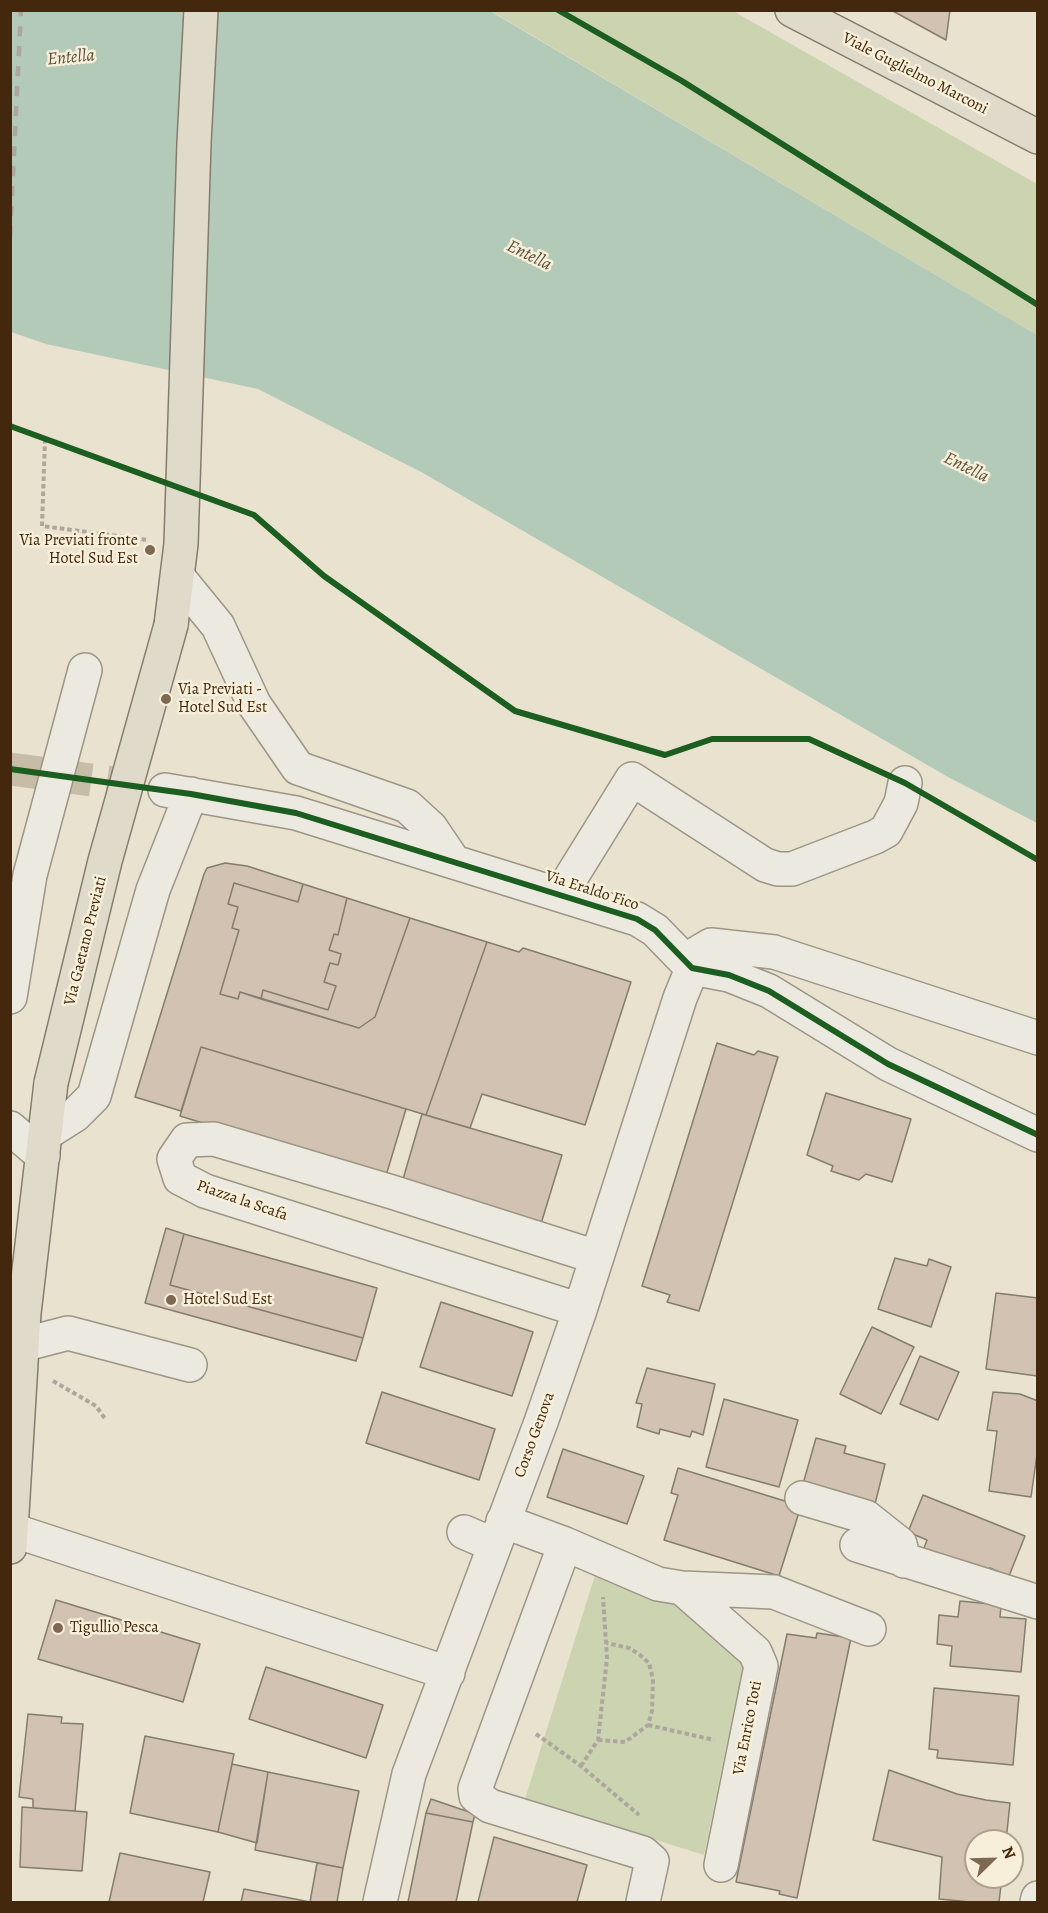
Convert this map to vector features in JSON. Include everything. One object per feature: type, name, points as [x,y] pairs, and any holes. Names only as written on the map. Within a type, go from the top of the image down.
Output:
[{"type":"main road","name":"Via Gaetano Previati","points":[[11,1538],[22,1354],[51,1083],[105,861],[171,625],[178,577],[201,10]]},
{"type":"main road","name":"Viale Guglielmo Marconi","points":[[792,10],[1038,137]]},
{"type":"street","points":[[178,577],[218,626],[254,704],[298,768],[407,806],[431,828],[454,862]]},
{"type":"street","points":[[10,997],[30,875],[85,670]]},
{"type":"street","points":[[560,895],[632,779],[765,865],[778,869],[792,869],[886,831],[901,803],[905,783]]},
{"type":"street","name":"Via Eraldo Fico","points":[[44,1145],[94,1096],[153,890],[178,792],[296,813],[637,919],[655,930],[692,968]]},
{"type":"street","name":"Corso Genova","points":[[380,1902],[409,1774],[580,1310],[680,998],[699,952],[711,945],[774,952],[1038,1038]]},
{"type":"street","points":[[692,968],[729,975],[769,991],[888,1064],[1038,1136]]},
{"type":"street","points":[[10,1128],[44,1145]]},
{"type":"street","name":"Piazza la Scafa","points":[[580,1310],[205,1191],[180,1178],[174,1159],[187,1140],[214,1139],[392,1192],[596,1257]]},
{"type":"street","points":[[22,1354],[68,1333],[190,1365]]},
{"type":"street","points":[[802,1498],[866,1517],[900,1544],[904,1560]]},
{"type":"street","name":"Via Enrico Toti","points":[[464,1532],[499,1533],[565,1544],[658,1584],[682,1588],[774,1592],[869,1629]]},
{"type":"street","points":[[11,1538],[448,1672]]},
{"type":"street","points":[[565,1544],[475,1789],[476,1796],[490,1806],[643,1853],[652,1861],[643,1902]]},
{"type":"street","points":[[857,1545],[1038,1602]]},
{"type":"street","name":"Via Enrico Toti","points":[[682,1588],[755,1652],[761,1666],[721,1865]]},
{"type":"street","points":[[1037,1902],[1038,1898]]},
{"type":"path","points":[[37,436],[56,443]]},
{"type":"path","points":[[45,439],[42,526],[181,544]]},
{"type":"path","points":[[22,1354],[96,1406],[106,1420]]},
{"type":"path","points":[[581,1766],[598,1740],[607,1658],[600,1560]]},
{"type":"path","points":[[598,1740],[625,1742],[648,1725],[652,1711],[653,1679],[649,1663],[629,1648],[607,1643]]},
{"type":"path","points":[[648,1725],[744,1748]]},
{"type":"path","points":[[536,1734],[581,1766],[646,1820]]},
{"type":"shaded area","points":[[491,11],[733,11],[1037,184],[1037,335]]},
{"type":"shaded area","points":[[596,1572],[670,1599],[743,1665],[704,1855],[525,1799]]},
{"type":"water","name":"Entella","points":[[11,11],[490,11],[1037,335],[1037,823],[948,777],[423,473],[258,389],[46,344],[11,332]]},
{"type":"building","points":[[891,10],[950,10],[946,40]]},
{"type":"building","points":[[225,863],[247,866],[303,884],[298,902],[234,883],[228,904],[238,907],[232,928],[239,930],[220,994],[238,999],[240,992],[359,1028],[375,1017],[410,918],[487,942],[426,1115],[201,1047],[181,1111],[135,1097],[204,874],[207,868]]},
{"type":"building","points":[[234,883],[298,902],[303,884],[347,898],[338,935],[334,934],[329,950],[341,954],[338,965],[330,963],[324,982],[336,986],[328,1010],[263,990],[261,999],[240,992],[238,999],[220,994],[239,930],[232,928],[238,907],[228,904]]},
{"type":"building","points":[[347,898],[410,918],[375,1017],[359,1028],[261,999],[263,990],[328,1010],[336,986],[324,982],[330,963],[338,965],[341,954],[329,950],[334,934],[338,935]]},
{"type":"building","points":[[487,942],[519,952],[523,948],[631,982],[585,1125],[482,1094],[470,1128],[426,1115]]},
{"type":"building","points":[[717,1043],[754,1055],[758,1051],[778,1057],[699,1311],[667,1302],[670,1295],[642,1286]]},
{"type":"building","points":[[201,1047],[406,1109],[385,1179],[180,1116]]},
{"type":"building","points":[[826,1093],[911,1119],[892,1182],[866,1174],[859,1180],[831,1171],[833,1166],[807,1155]]},
{"type":"building","points":[[422,1114],[562,1155],[540,1227],[401,1186]]},
{"type":"building","points":[[166,1228],[184,1234],[170,1285],[363,1338],[356,1361],[145,1303]]},
{"type":"building","points":[[184,1234],[377,1288],[363,1338],[170,1285]]},
{"type":"building","points":[[895,1258],[927,1266],[929,1259],[951,1267],[931,1327],[878,1309]]},
{"type":"building","points":[[996,1293],[1038,1298],[1037,1376],[986,1369]]},
{"type":"building","points":[[441,1302],[533,1332],[512,1396],[420,1367]]},
{"type":"building","points":[[872,1327],[914,1347],[881,1414],[840,1394]]},
{"type":"building","points":[[920,1356],[959,1372],[938,1420],[900,1404]]},
{"type":"building","points":[[647,1368],[715,1384],[703,1435],[692,1431],[690,1437],[660,1429],[659,1434],[637,1427],[642,1404],[636,1403]]},
{"type":"building","points":[[382,1392],[495,1429],[479,1480],[366,1443]]},
{"type":"building","points":[[993,1392],[1020,1394],[1038,1401],[1038,1447],[1031,1497],[989,1491],[997,1431],[987,1430]]},
{"type":"building","points":[[724,1399],[798,1420],[779,1487],[706,1467]]},
{"type":"building","points":[[816,1438],[846,1446],[844,1453],[885,1464],[875,1504],[803,1484]]},
{"type":"building","points":[[563,1449],[644,1476],[627,1524],[547,1497]]},
{"type":"building","points":[[678,1468],[801,1506],[779,1576],[664,1540],[678,1495],[671,1493]]},
{"type":"building","points":[[923,1495],[1025,1536],[1009,1576],[990,1568],[984,1573],[924,1548],[927,1540],[908,1532]]},
{"type":"building","points":[[56,1600],[200,1644],[183,1702],[38,1659]]},
{"type":"building","points":[[960,1601],[1001,1605],[1000,1617],[1026,1619],[1021,1672],[950,1666],[952,1646],[937,1644],[939,1615],[958,1617]]},
{"type":"building","points":[[817,1633],[851,1638],[797,1898],[779,1894],[780,1891],[736,1882],[787,1634],[816,1638]]},
{"type":"building","points":[[266,1667],[383,1705],[366,1758],[249,1719]]},
{"type":"building","points":[[934,1688],[1019,1696],[1013,1765],[937,1758],[938,1750],[929,1749]]},
{"type":"building","points":[[28,1714],[62,1717],[61,1723],[83,1724],[75,1811],[33,1808],[33,1799],[19,1797]]},
{"type":"building","points":[[145,1736],[234,1754],[218,1832],[130,1813]]},
{"type":"building","points":[[232,1764],[268,1772],[257,1843],[218,1832]]},
{"type":"building","points":[[889,1770],[957,1794],[1010,1803],[1007,1829],[964,1829],[964,1889],[1001,1889],[999,1902],[939,1899],[942,1857],[873,1840]]},
{"type":"building","points":[[268,1772],[359,1791],[343,1868],[255,1850]]},
{"type":"building","points":[[431,1799],[475,1814],[473,1822],[426,1813]]},
{"type":"building","points":[[22,1807],[87,1812],[82,1871],[20,1867]]},
{"type":"building","points":[[426,1813],[473,1822],[456,1902],[408,1902]]},
{"type":"building","points":[[494,1837],[587,1865],[577,1902],[478,1902]]},
{"type":"building","points":[[120,1853],[210,1872],[203,1902],[109,1902]]},
{"type":"building","points":[[317,1863],[343,1868],[337,1902],[310,1902]]},
{"type":"building","points":[[244,1889],[310,1902],[241,1902]]},
{"type":"tunnel","points":[[10,769],[165,790]]},
{"type":"railway","points":[[10,236],[21,10]]},
{"type":"cycle path","points":[[558,10],[682,81],[1038,305]]},
{"type":"cycle path","points":[[10,426],[254,515],[324,576],[515,711],[665,755],[712,739],[809,739],[905,783],[1038,860]]},
{"type":"cycle path","points":[[10,769],[191,794],[296,813],[637,919],[655,930],[692,968],[729,975],[769,991],[888,1064],[1038,1135]]},
{"type":"place","name":"Via Previati fronte Hotel Sud Est","points":[[150,550]]},
{"type":"place","name":"Via Previati - Hotel Sud Est","points":[[166,699]]},
{"type":"place","name":"Hotel Sud Est","points":[[171,1300]]},
{"type":"place","name":"Tigullio Pesca","points":[[58,1628]]}]
